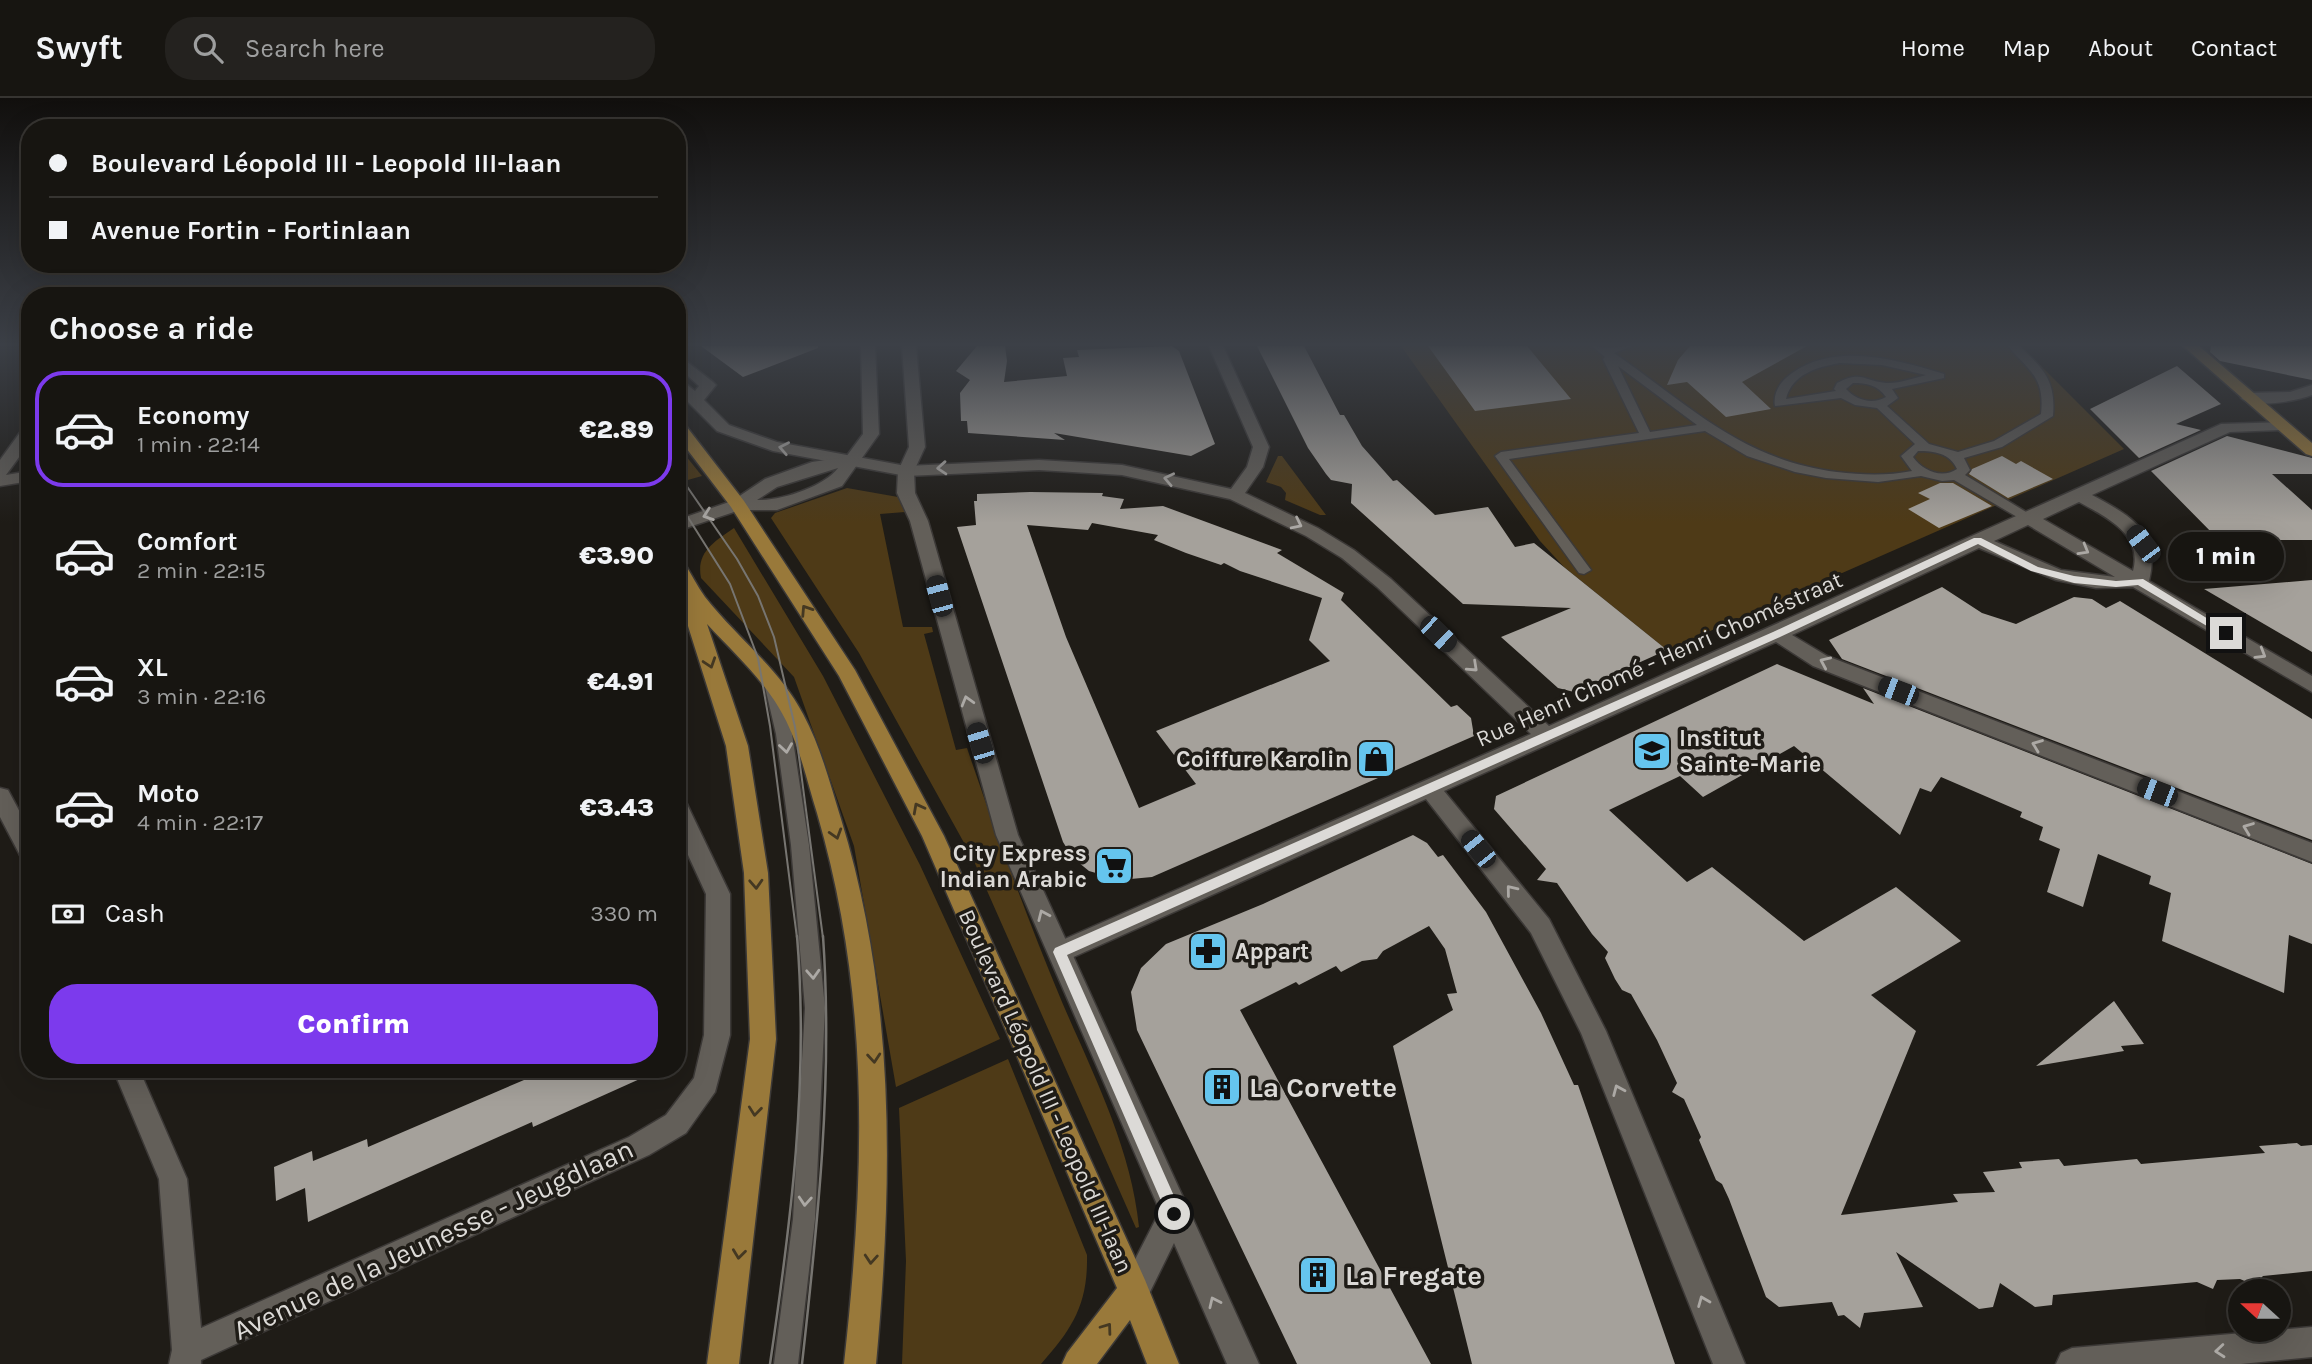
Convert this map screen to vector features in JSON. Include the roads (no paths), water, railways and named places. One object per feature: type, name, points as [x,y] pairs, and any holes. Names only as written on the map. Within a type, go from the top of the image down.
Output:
[{"type":"main road","points":[[2257,405],[2312,451]]},
{"type":"main road","name":"Boulevard Léopold III - Leopold III-laan","points":[[686,437],[738,505],[848,675],[933,836],[1134,1291],[1163,1364]]},
{"type":"main road","points":[[686,580],[695,596],[771,681],[789,707],[837,838],[866,972],[876,1086],[872,1262],[860,1364]]},
{"type":"main road","points":[[695,596],[698,626],[737,746],[756,873],[763,1039],[723,1364]]},
{"type":"main road","name":"Boulevard Léopold III - Leopold III-laan","points":[[1078,1364],[1134,1291]]},
{"type":"street","points":[[701,405],[723,428],[762,443],[906,471],[1005,465],[1082,466],[1169,478],[1235,495],[1312,532],[1348,554],[1384,583],[1547,737]]},
{"type":"street","points":[[686,523],[738,505],[771,506],[836,482],[871,435],[870,405]]},
{"type":"street","points":[[914,405],[917,447],[906,471],[906,493],[919,521],[1007,835],[1243,1364]]},
{"type":"street","points":[[1235,495],[1255,467],[1261,447],[1242,405]]},
{"type":"street","name":"Rue Henri Chomé - Henri Choméstraat","points":[[1060,952],[1431,790],[2227,427],[2281,425]]},
{"type":"street","points":[[0,472],[6,455],[21,439]]},
{"type":"street","points":[[0,481],[21,478]]},
{"type":"street","points":[[2077,494],[2127,523],[2143,544],[2146,565],[2140,581]]},
{"type":"street","points":[[2029,519],[2140,581],[2312,685]]},
{"type":"street","points":[[1978,540],[2034,569],[2061,576],[2116,584],[2140,581]]},
{"type":"street","points":[[1777,634],[1820,661],[2312,853]]},
{"type":"street","points":[[1431,790],[1540,926],[1594,1031],[1729,1364]]},
{"type":"street","points":[[0,796],[21,834]]},
{"type":"street","name":"Avenue de la Jeunesse - Jeugdlaan","points":[[186,1357],[639,1146],[676,1124],[706,1083],[718,1035],[718,894],[686,825]]},
{"type":"street","points":[[130,1078],[173,1179],[186,1357]]},
{"type":"street","name":"Boulevard Léopold III - Leopold III-laan","points":[[1134,1291],[1174,1214]]},
{"type":"street","points":[[2072,1364],[2312,1342]]},
{"type":"lane","points":[[1631,405],[1646,436]]},
{"type":"lane","points":[[1679,405],[1734,444],[1807,470],[1861,479],[1894,479],[1923,472]]},
{"type":"lane","points":[[1880,405],[1925,447]]},
{"type":"lane","points":[[1956,457],[1965,470],[1957,476],[1941,477],[1923,472],[1909,462],[1907,456],[1915,448],[1925,447],[1956,457],[1998,444],[2047,416],[2049,405]]},
{"type":"lane","points":[[1584,570],[1501,456],[1709,427]]},
{"type":"lane","points":[[1957,476],[2029,519]]},
{"type":"lane","points":[[771,681],[784,734],[800,845],[815,1008],[804,1219],[786,1364]]},
{"type":"tram line","points":[[686,485],[737,559],[758,596],[774,637],[795,727],[823,938]]},
{"type":"tram line","points":[[686,514],[730,584],[758,658],[770,726],[797,938]]},
{"type":"tram line","points":[[770,1364],[796,1151],[801,1044],[797,936]]},
{"type":"tram line","points":[[802,1364],[818,1204],[825,1097],[826,990],[823,936]]},
{"type":"place","name":"Institut Sainte-Marie","points":[[1652,751]]},
{"type":"place","name":"Coiffure Karolin","points":[[1376,759]]},
{"type":"place","name":"City Express Indian Arabic","points":[[1114,866]]},
{"type":"place","name":"Appart","points":[[1208,951]]},
{"type":"place","name":"La Corvette","points":[[1222,1087]]},
{"type":"place","name":"La Fregate","points":[[1318,1275]]}]
